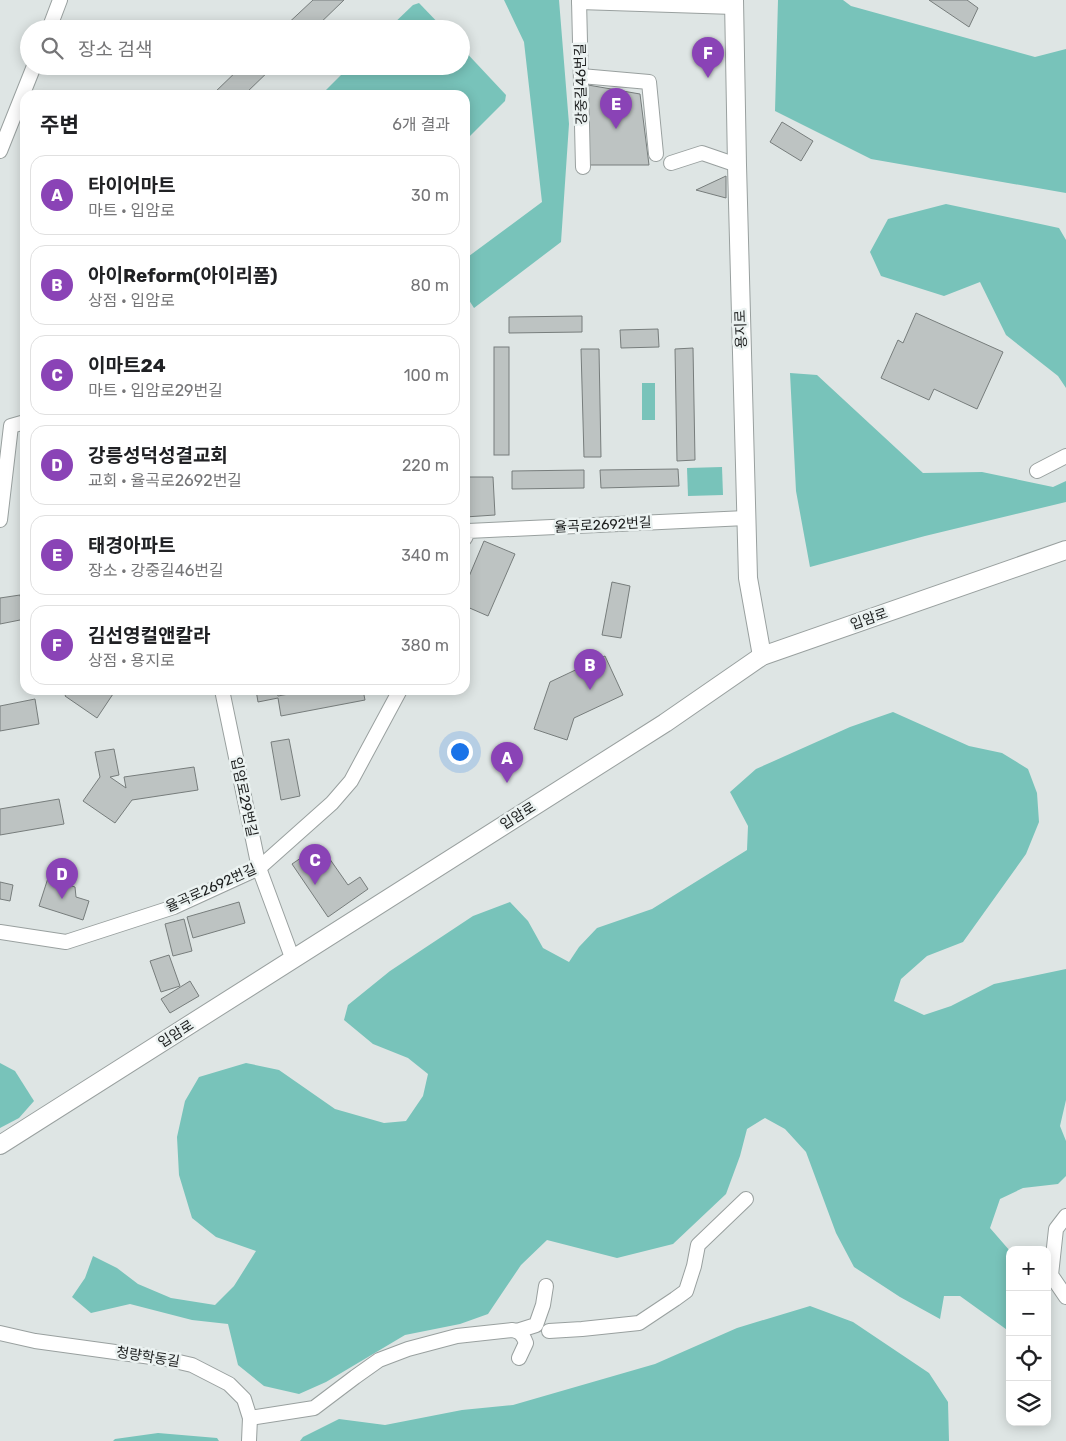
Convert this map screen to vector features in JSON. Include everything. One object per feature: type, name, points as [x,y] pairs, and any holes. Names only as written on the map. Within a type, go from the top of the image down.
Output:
[{"type":"street","points":[[52,20],[60,0]]},
{"type":"street","points":[[579,1],[734,3]]},
{"type":"street","name":"강중길46번길","points":[[579,1],[583,167]]},
{"type":"street","name":"용지로","points":[[734,3],[748,578],[762,656]]},
{"type":"street","points":[[24,90],[30,75]]},
{"type":"street","points":[[581,76],[649,82],[656,154]]},
{"type":"street","points":[[0,151],[20,101]]},
{"type":"street","points":[[671,164],[702,153],[737,165]]},
{"type":"street","points":[[0,520],[11,426],[20,423]]},
{"type":"street","points":[[1037,471],[1066,456]]},
{"type":"street","name":"율곡로2692번길","points":[[470,531],[746,518]]},
{"type":"street","name":"입암로","points":[[0,1145],[665,723],[762,656],[1066,550]]},
{"type":"street","name":"입암로29번길","points":[[223,695],[259,868],[293,960]]},
{"type":"street","name":"율곡로2692번길","points":[[0,932],[66,942],[174,907],[259,868],[332,803],[351,781],[397,695]]},
{"type":"street","points":[[250,1418],[314,1408],[379,1360],[408,1349],[457,1336],[503,1331],[582,1329],[639,1323],[686,1291],[698,1245],[746,1199]]},
{"type":"street","points":[[1066,1216],[1056,1229],[1051,1275],[1066,1297]]},
{"type":"street","points":[[546,1286],[543,1305],[546,1331]]},
{"type":"street","points":[[518,1331],[526,1343],[519,1358]]},
{"type":"street","name":"청량학동길","points":[[0,1333],[35,1341],[166,1359],[192,1365],[229,1384],[244,1399],[250,1418],[249,1441]]},
{"type":"shaded area","points":[[504,0],[559,0],[569,124],[561,242],[474,308],[470,302],[470,255],[542,202],[524,42]]},
{"type":"shaded area","points":[[778,0],[843,0],[851,6],[1035,57],[1066,49],[1066,193],[871,159],[775,111]]},
{"type":"shaded area","points":[[419,3],[435,20],[397,20],[413,5]]},
{"type":"shaded area","points":[[470,57],[506,95],[505,101],[470,136],[470,90],[326,90],[341,75],[470,75]]},
{"type":"shaded area","points":[[946,204],[1059,228],[1066,240],[1066,388],[1058,376],[1006,335],[980,282],[944,296],[881,276],[870,252],[888,219]]},
{"type":"shaded area","points":[[790,373],[817,375],[923,473],[982,472],[1053,487],[1066,481],[1066,502],[925,536],[810,567],[796,491]]},
{"type":"shaded area","points":[[642,383],[655,383],[655,420],[642,420]]},
{"type":"shaded area","points":[[722,467],[723,495],[688,496],[687,468]]},
{"type":"shaded area","points":[[893,712],[969,746],[1002,753],[1028,769],[1037,793],[1039,822],[1026,854],[963,942],[927,956],[901,979],[894,1001],[924,1015],[951,1006],[994,984],[1066,969],[1066,1100],[1060,1126],[1066,1141],[1066,1176],[1058,1184],[1023,1188],[1000,1199],[990,1228],[1006,1246],[1006,1329],[960,1296],[944,1296],[940,1319],[900,1297],[854,1267],[836,1233],[806,1152],[785,1129],[765,1118],[747,1129],[740,1156],[726,1194],[673,1244],[617,1258],[547,1240],[521,1265],[488,1314],[460,1324],[405,1335],[326,1382],[299,1394],[264,1386],[238,1365],[228,1324],[192,1320],[130,1304],[91,1313],[72,1297],[85,1278],[93,1256],[117,1268],[138,1284],[171,1298],[215,1305],[234,1286],[256,1251],[216,1237],[192,1218],[179,1175],[177,1137],[185,1101],[199,1077],[246,1063],[279,1070],[335,1109],[384,1123],[406,1121],[423,1096],[428,1074],[408,1058],[373,1044],[344,1020],[348,1005],[390,971],[473,916],[510,902],[528,921],[543,948],[569,962],[579,947],[597,928],[652,909],[747,850],[748,826],[730,792],[756,769],[850,727]]},
{"type":"shaded area","points":[[0,1063],[15,1071],[34,1101],[19,1118],[0,1128]]},
{"type":"shaded area","points":[[810,1306],[853,1322],[929,1373],[948,1402],[949,1441],[300,1441],[303,1437],[339,1419],[385,1425],[462,1410],[513,1405],[655,1364],[737,1328]]},
{"type":"shaded area","points":[[158,1433],[217,1438],[219,1441],[113,1441],[115,1439]]},
{"type":"building","points":[[313,0],[344,0],[323,20],[292,20]]},
{"type":"building","points":[[929,0],[967,0],[978,8],[969,27]]},
{"type":"building","points":[[233,75],[265,75],[249,90],[217,90]]},
{"type":"building","points":[[588,85],[640,94],[649,165],[588,165]]},
{"type":"building","points":[[782,122],[813,141],[801,161],[770,142]]},
{"type":"building","points":[[726,176],[726,198],[696,190]]},
{"type":"building","points":[[916,313],[1003,352],[977,409],[934,389],[929,400],[881,378],[898,340],[903,343]]},
{"type":"building","points":[[582,316],[582,332],[509,333],[509,317]]},
{"type":"building","points":[[658,329],[659,347],[621,348],[620,330]]},
{"type":"building","points":[[494,347],[509,347],[509,455],[494,455]]},
{"type":"building","points":[[693,348],[695,460],[677,461],[675,349]]},
{"type":"building","points":[[581,349],[599,349],[601,457],[584,457]]},
{"type":"building","points":[[678,469],[679,486],[601,488],[600,470]]},
{"type":"building","points":[[584,470],[584,488],[512,489],[512,471]]},
{"type":"building","points":[[470,477],[493,477],[495,515],[470,517]]},
{"type":"building","points":[[484,541],[515,554],[488,616],[470,608],[470,574]]},
{"type":"building","points":[[612,582],[630,586],[621,638],[602,635]]},
{"type":"building","points":[[20,595],[20,620],[0,624],[0,598]]},
{"type":"building","points":[[605,656],[623,695],[574,718],[567,740],[534,729],[550,682]]},
{"type":"building","points":[[66,695],[112,695],[97,718]]},
{"type":"building","points":[[257,695],[364,695],[365,700],[281,716],[278,698],[258,702]]},
{"type":"building","points":[[35,699],[39,724],[0,731],[0,706]]},
{"type":"building","points":[[289,739],[300,796],[281,800],[271,742]]},
{"type":"building","points":[[114,749],[119,775],[110,777],[126,788],[124,777],[194,767],[198,790],[132,800],[115,823],[83,801],[100,777],[95,752]]},
{"type":"building","points":[[59,799],[64,824],[0,835],[0,809]]},
{"type":"building","points":[[320,845],[348,885],[360,877],[368,889],[328,917],[292,864]]},
{"type":"building","points":[[48,878],[75,887],[76,897],[89,901],[83,920],[39,906]]},
{"type":"building","points":[[0,882],[13,885],[10,901],[0,899]]},
{"type":"building","points":[[239,902],[245,923],[193,938],[187,917]]},
{"type":"building","points":[[184,919],[192,951],[173,956],[165,924]]},
{"type":"building","points":[[169,955],[180,986],[161,992],[150,961]]},
{"type":"building","points":[[190,981],[199,996],[170,1013],[161,999]]},
{"type":"place","name":"김선영컬앤칼라","points":[[708,78]]},
{"type":"place","name":"태경아파트","points":[[616,129]]},
{"type":"place","name":"아이Reform(아이리폼)","points":[[590,690]]},
{"type":"place","name":"타이어마트","points":[[507,783]]},
{"type":"place","name":"이마트24","points":[[315,885]]},
{"type":"place","name":"강릉성덕성결교회","points":[[62,899]]}]
